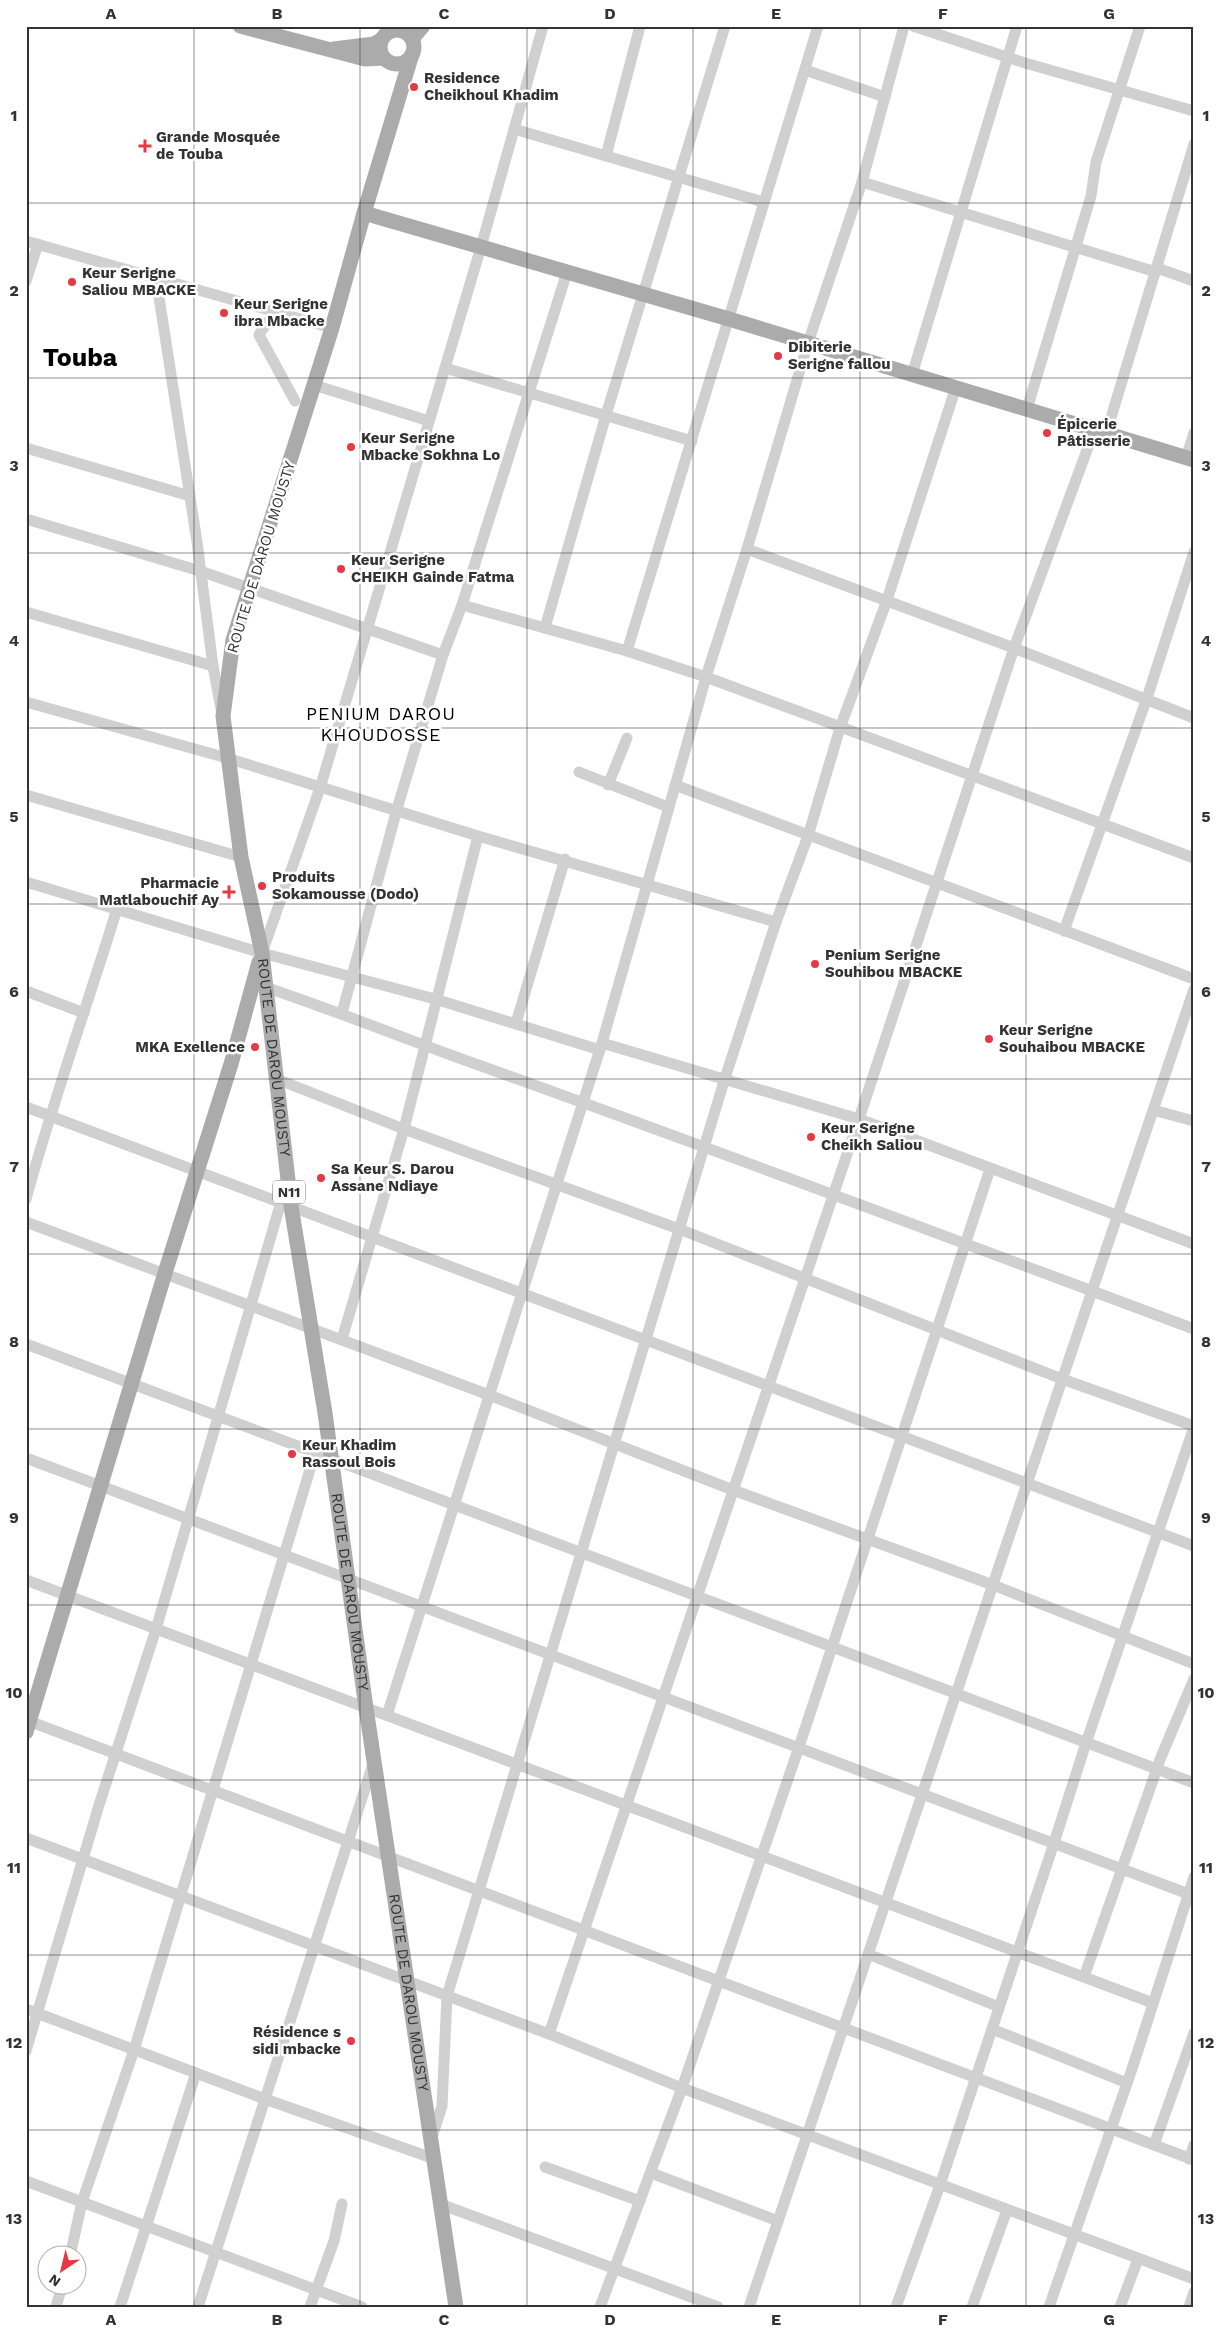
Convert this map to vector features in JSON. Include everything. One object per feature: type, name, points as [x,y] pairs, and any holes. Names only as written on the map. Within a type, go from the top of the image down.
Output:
[{"type":"main road","points":[[243,27],[365,59],[386,59],[402,63],[410,37],[422,26]]},
{"type":"main road","points":[[331,50],[374,44],[392,30],[410,37]]},
{"type":"main road","name":"ROUTE DE DAROU MOUSTY","points":[[410,37],[399,95],[332,328],[251,589],[233,640],[222,716],[241,857],[262,953],[286,1204],[312,1330],[406,1982],[456,2307]]},
{"type":"main road","points":[[381,40],[380,49],[386,59],[399,95]]},
{"type":"main road","points":[[364,213],[729,319],[1190,459]]},
{"type":"main road","points":[[27,1725],[231,1064],[262,953]]},
{"type":"street","points":[[262,953],[320,788],[481,247],[542,26]]},
{"type":"street","points":[[606,156],[640,26]]},
{"type":"street","points":[[545,628],[606,415],[725,26]]},
{"type":"street","points":[[627,651],[818,26]]},
{"type":"street","points":[[387,1715],[601,1046],[706,676],[747,549],[808,343],[862,182],[904,26]]},
{"type":"street","points":[[913,26],[939,36],[1086,81],[1120,88],[1194,111]]},
{"type":"street","points":[[912,375],[963,212],[1017,26]]},
{"type":"street","points":[[1027,409],[1091,196],[1096,162],[1140,26]]},
{"type":"street","points":[[805,70],[885,97]]},
{"type":"street","points":[[514,129],[763,202]]},
{"type":"street","points":[[549,2034],[859,1120],[973,778],[1014,648],[1100,433],[1156,270],[1194,144]]},
{"type":"street","points":[[862,182],[1194,281]]},
{"type":"street","points":[[26,241],[332,328]]},
{"type":"street","points":[[26,281],[38,244]]},
{"type":"street","points":[[342,1013],[397,809],[443,655],[462,605],[567,272]]},
{"type":"street","points":[[156,278],[222,716]]},
{"type":"street","points":[[274,312],[272,319],[259,335],[295,401]]},
{"type":"street","points":[[445,368],[692,441]]},
{"type":"street","points":[[314,385],[429,421]]},
{"type":"street","points":[[26,2009],[265,2099],[431,2151],[442,2106],[447,1996],[725,1078],[776,922],[808,836],[840,728],[887,600],[956,387]]},
{"type":"street","points":[[1190,459],[1194,434]]},
{"type":"street","points":[[26,448],[190,496]]},
{"type":"street","points":[[26,519],[200,571],[443,655]]},
{"type":"street","points":[[747,549],[1147,698],[1194,718]]},
{"type":"street","points":[[1064,931],[1147,698],[1194,552]]},
{"type":"street","points":[[462,605],[627,651],[706,676],[973,778],[1194,858]]},
{"type":"street","points":[[26,612],[213,666]]},
{"type":"street","points":[[26,702],[227,758],[320,788],[397,809],[478,836],[565,859],[776,922]]},
{"type":"street","points":[[608,785],[627,738]]},
{"type":"street","points":[[579,772],[668,808]]},
{"type":"street","points":[[674,785],[1194,979]]},
{"type":"street","points":[[26,795],[241,857]]},
{"type":"street","points":[[342,1339],[374,1237],[404,1129],[478,836]]},
{"type":"street","points":[[516,1023],[565,859]]},
{"type":"street","points":[[26,882],[262,953],[351,975],[516,1023],[725,1078],[859,1120],[1194,1244]]},
{"type":"street","points":[[26,1199],[49,1115],[84,1013],[116,909]]},
{"type":"street","points":[[265,987],[342,1013],[426,1046],[705,1146],[1194,1329]]},
{"type":"street","points":[[749,2307],[1194,989]]},
{"type":"street","points":[[26,991],[84,1013]]},
{"type":"street","points":[[274,1078],[404,1129],[680,1229],[1062,1379],[1194,1427],[1086,1743],[940,2185],[896,2307]]},
{"type":"street","points":[[26,1107],[1194,1546]]},
{"type":"street","points":[[1153,1110],[1194,1121]]},
{"type":"street","points":[[600,2307],[682,2088],[799,1747],[990,1169]]},
{"type":"street","points":[[26,2050],[115,1754],[156,1629],[250,1306],[286,1204]]},
{"type":"street","points":[[26,1222],[312,1330],[342,1339],[733,1490],[993,1585],[1194,1664]]},
{"type":"street","points":[[26,1344],[1194,1783]]},
{"type":"street","points":[[72,2246],[82,2202],[134,2050],[315,1453]]},
{"type":"street","points":[[26,1458],[1191,1894]]},
{"type":"street","points":[[26,1580],[1153,2003]]},
{"type":"street","points":[[1084,1977],[1157,1769],[1194,1678]]},
{"type":"street","points":[[27,1725],[115,1754],[1192,2160],[1194,2145]]},
{"type":"street","points":[[198,2307],[374,1760]]},
{"type":"street","points":[[26,1838],[549,2034],[682,2088],[1194,2279]]},
{"type":"street","points":[[1049,2307],[1191,1894],[1194,1877]]},
{"type":"street","points":[[868,1954],[999,2007]]},
{"type":"street","points":[[992,2029],[1127,2083]]},
{"type":"street","points":[[1154,2145],[1194,2034]]},
{"type":"street","points":[[120,2307],[196,2072]]},
{"type":"street","points":[[545,2167],[640,2202]]},
{"type":"street","points":[[651,2173],[778,2221]]},
{"type":"street","points":[[26,2181],[362,2307]]},
{"type":"street","points":[[310,2307],[334,2240],[342,2204]]},
{"type":"street","points":[[440,2204],[718,2307]]},
{"type":"street","points":[[972,2307],[1007,2210]]},
{"type":"street","points":[[1120,2307],[1138,2259]]},
{"type":"street","points":[[1189,2307],[1194,2292]]},
{"type":"place","name":"Residence Cheikhoul Khadim","points":[[414,87]]},
{"type":"place","name":"Grande Mosquée de Touba","points":[[145,146]]},
{"type":"place","name":"Keur Serigne Saliou MBACKE","points":[[72,282]]},
{"type":"place","name":"Keur Serigne ibra Mbacke","points":[[224,313]]},
{"type":"place","name":"Dibiterie Serigne fallou","points":[[778,356]]},
{"type":"place","name":"Épicerie Pâtisserie","points":[[1047,433]]},
{"type":"place","name":"Keur Serigne Mbacke Sokhna Lo","points":[[351,447]]},
{"type":"place","name":"Keur Serigne CHEIKH Gainde Fatma","points":[[341,569]]},
{"type":"place","name":"Produits Sokamousse (Dodo)","points":[[262,886]]},
{"type":"place","name":"Pharmacie Matlabouchif Ay","points":[[229,892]]},
{"type":"place","name":"Penium Serigne Souhibou MBACKE","points":[[815,964]]},
{"type":"place","name":"Keur Serigne Souhaibou MBACKE","points":[[989,1039]]},
{"type":"place","name":"MKA Exellence","points":[[255,1047]]},
{"type":"place","name":"Keur Serigne Cheikh Saliou","points":[[811,1137]]},
{"type":"place","name":"Sa Keur S. Darou Assane Ndiaye","points":[[321,1178]]},
{"type":"place","name":"Keur Khadim Rassoul Bois","points":[[292,1454]]},
{"type":"place","name":"Résidence s sidi mbacke","points":[[351,2041]]},
{"type":"district","name":"Touba","points":[[80,357]]},
{"type":"district","name":"PENIUM DAROU KHOUDOSSE","points":[[381,723]]}]
